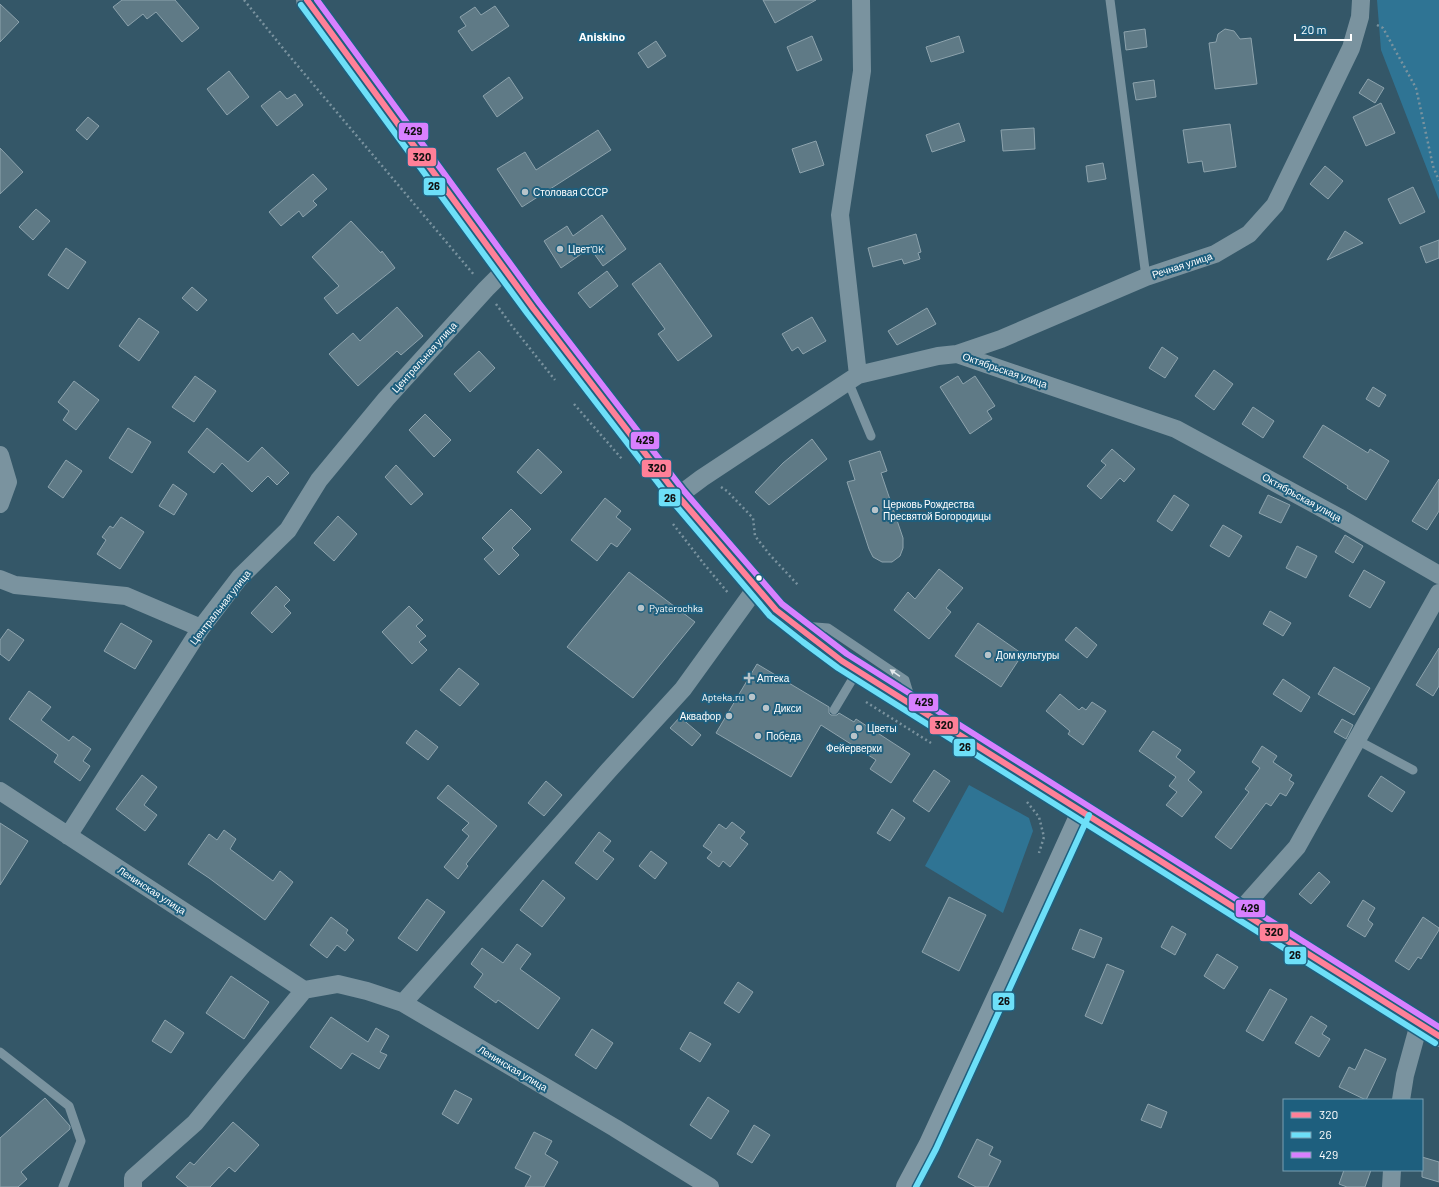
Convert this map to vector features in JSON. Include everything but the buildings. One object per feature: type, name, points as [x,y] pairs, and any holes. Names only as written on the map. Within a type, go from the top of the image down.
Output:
[{"type":"main road","points":[[307,0],[583,375],[678,496],[776,610],[808,636],[858,670],[1439,1036]]},
{"type":"main road","points":[[907,1187],[929,1146],[1082,812]]},
{"type":"street","points":[[678,496],[702,478],[853,378],[840,215],[862,71],[862,0]]},
{"type":"street","name":"Речная улица","points":[[957,354],[1001,339],[1146,277],[1215,254],[1249,234],[1276,205],[1351,48],[1361,9]]},
{"type":"street","name":"Центральная улица","points":[[68,836],[201,628],[240,577],[288,530],[319,480],[386,399],[505,270]]},
{"type":"street","name":"Октябрьская улица","points":[[853,378],[938,356],[957,354],[1176,429],[1342,519],[1439,574]]},
{"type":"street","points":[[0,455],[8,482],[0,504]]},
{"type":"street","points":[[0,579],[15,585],[126,596],[201,628]]},
{"type":"street","points":[[403,1003],[609,770],[683,689],[756,588]]},
{"type":"street","points":[[1240,911],[1297,847],[1439,593]]},
{"type":"street","name":"Ленинская улица","points":[[0,791],[304,990],[338,984],[367,991],[403,1003],[608,1124],[710,1187]]},
{"type":"street","points":[[133,1187],[133,1178],[195,1123],[304,990]]},
{"type":"street","points":[[1401,1099],[1405,1075],[1420,1024]]},
{"type":"street","points":[[1391,1187],[1392,1171]]},
{"type":"lane","points":[[1110,0],[1146,277]]},
{"type":"lane","points":[[853,378],[871,436]]},
{"type":"lane","points":[[794,625],[828,628],[892,671],[905,680],[913,705]]},
{"type":"lane","points":[[834,710],[858,670]]},
{"type":"lane","points":[[1357,740],[1413,770]]},
{"type":"lane","points":[[0,1052],[69,1106],[82,1141],[63,1187]]},
{"type":"path","points":[[244,0],[486,289],[512,326],[555,380]]},
{"type":"path","points":[[1361,9],[1383,28],[1416,88],[1433,166],[1439,181]]},
{"type":"path","points":[[574,404],[626,464]]},
{"type":"path","points":[[702,478],[727,490],[753,518],[755,536],[770,555],[799,586]]},
{"type":"path","points":[[670,520],[741,609]]},
{"type":"path","points":[[847,689],[933,744]]},
{"type":"path","points":[[1020,798],[1027,802],[1040,817],[1044,837],[1038,857]]},
{"type":"shaded area","points":[[1377,0],[1439,0],[1439,200],[1381,50]]},
{"type":"shaded area","points":[[969,785],[1029,818],[1033,831],[1003,913],[925,866]]},
{"type":"transit line","name":"320","points":[[307,0],[533,308],[678,496],[776,610],[842,661],[1439,1036]]},
{"type":"transit line","name":"429","points":[[317,0],[539,303],[684,491],[782,604],[847,654],[1439,1027]]},
{"type":"transit line","name":"26","points":[[301,5],[527,313],[672,501],[770,616],[838,668],[1435,1043]]},
{"type":"transit line","name":"26","points":[[916,1187],[936,1149],[1089,815]]},
{"type":"place","name":"Столовая СССР","points":[[525,192]]},
{"type":"place","name":"Цвет'OK","points":[[560,249]]},
{"type":"place","name":"Церковь Рождества Пресвятой Богородицы","points":[[875,510]]},
{"type":"place","name":"Pyaterochka","points":[[641,608]]},
{"type":"place","name":"Дом культуры","points":[[988,655]]},
{"type":"place","name":"Аптека","points":[[749,678]]},
{"type":"place","name":"Apteka.ru","points":[[752,697]]},
{"type":"place","name":"Дикси","points":[[766,708]]},
{"type":"place","name":"Аквафор","points":[[729,716]]},
{"type":"place","name":"Цветы","points":[[859,728]]},
{"type":"place","name":"Победа","points":[[758,736]]},
{"type":"place","name":"Фейерверки","points":[[854,736]]},
{"type":"district","name":"Aniskino","points":[[602,37]]}]
